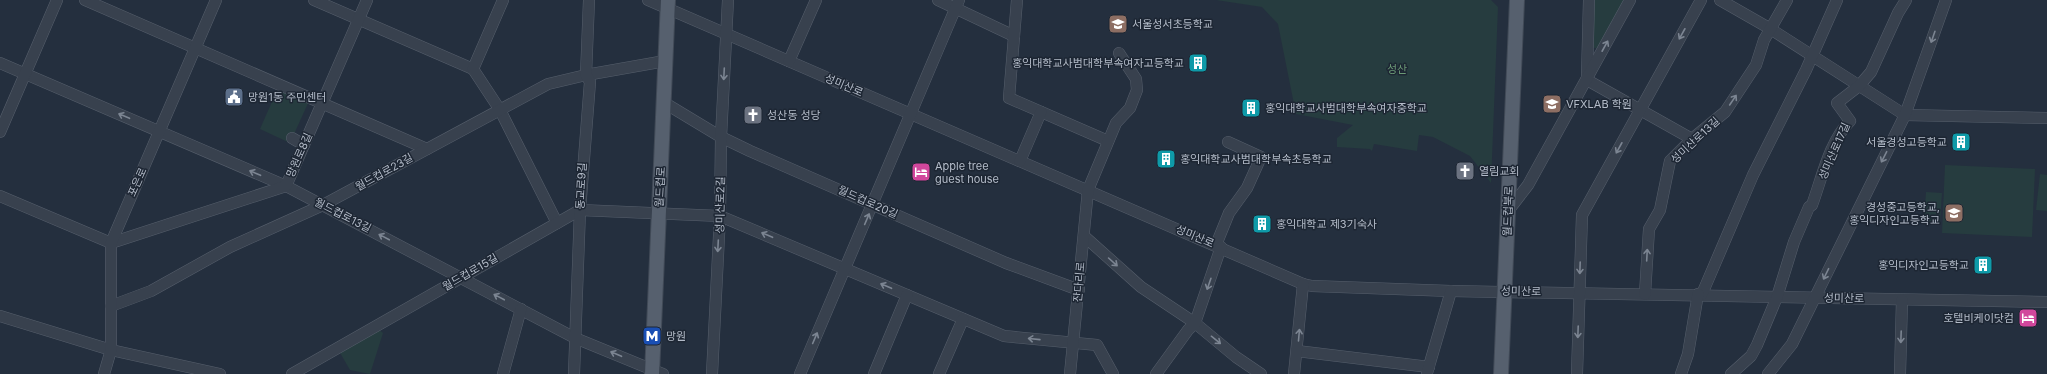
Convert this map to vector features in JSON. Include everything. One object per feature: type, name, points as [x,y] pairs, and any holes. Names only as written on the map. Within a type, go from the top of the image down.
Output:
[{"type":"main road","name":"월드컵북로","points":[[1501,374],[1506,291],[1517,0]]},
{"type":"main road","name":"월드컵로","points":[[655,372],[658,213],[668,4]]},
{"type":"street","points":[[0,132],[57,0]]},
{"type":"street","points":[[85,0],[322,102],[426,149]]},
{"type":"street","name":"포은로","points":[[104,374],[111,350],[111,243],[216,0]]},
{"type":"street","points":[[314,0],[473,68],[500,110],[558,223]]},
{"type":"street","name":"망원로8길","points":[[111,243],[286,186],[367,0]]},
{"type":"street","points":[[473,68],[503,0]]},
{"type":"street","name":"동교로9길","points":[[574,374],[580,210],[590,82],[586,75],[589,0]]},
{"type":"street","name":"성미산로","points":[[648,0],[668,4],[726,35],[911,113],[1219,246],[1303,284],[1312,286],[1451,291],[1700,294],[1902,300],[2047,302]]},
{"type":"street","name":"성미산로2길","points":[[712,374],[720,216],[721,137],[728,0]]},
{"type":"street","points":[[789,61],[816,0]]},
{"type":"street","points":[[938,0],[957,4],[1014,36]]},
{"type":"street","points":[[1017,0],[1009,98],[1108,141]]},
{"type":"street","points":[[1587,80],[1590,0]]},
{"type":"street","points":[[1508,211],[1528,185],[1630,0]]},
{"type":"street","points":[[1577,374],[1582,215],[1701,0]]},
{"type":"street","points":[[1720,0],[1770,28],[1905,115],[2047,118]]},
{"type":"street","name":"성미산로13길","points":[[1645,294],[1648,229],[1660,210],[1670,161],[1692,139],[1727,109],[1756,66],[1764,40],[1787,0]]},
{"type":"street","points":[[1681,374],[1688,354],[1700,294],[1752,174],[1812,56],[1837,0]]},
{"type":"street","name":"성미산로17길","points":[[1777,297],[1794,242],[1809,207],[1812,205],[1829,158],[1841,131],[1850,121],[1837,103],[1859,86],[1871,72],[1898,13],[1906,0]]},
{"type":"street","points":[[1768,374],[1789,348],[1816,298],[1905,115],[1946,0]]},
{"type":"street","points":[[800,374],[957,4]]},
{"type":"street","name":"잔다리로","points":[[1070,374],[1088,190],[1116,123],[1130,108],[1137,90],[1136,79],[1119,54]]},
{"type":"street","name":"월드컵로23길","points":[[111,306],[151,291],[230,247],[323,205],[548,84],[586,75],[665,61]]},
{"type":"street","name":"월드컵로13길","points":[[0,63],[286,186],[575,338],[655,372]]},
{"type":"street","points":[[1587,80],[1692,139]]},
{"type":"street","name":"월드컵로20길","points":[[663,102],[721,137],[1006,263],[1079,290]]},
{"type":"street","points":[[1020,161],[1041,112]]},
{"type":"street","points":[[292,138],[304,145]]},
{"type":"street","points":[[1156,374],[1188,330],[1196,323],[1229,213],[1247,188],[1261,157],[1228,142]]},
{"type":"street","points":[[0,196],[111,243]]},
{"type":"street","points":[[580,210],[720,216],[1004,336],[1097,345],[1113,374]]},
{"type":"street","name":"월드컵로15길","points":[[292,374],[580,210]]},
{"type":"street","points":[[1084,236],[1141,287],[1196,323],[1236,357],[1261,374]]},
{"type":"street","points":[[1294,374],[1303,284]]},
{"type":"street","points":[[1297,351],[1428,370],[1451,291]]},
{"type":"street","points":[[874,374],[907,295]]},
{"type":"street","points":[[1730,374],[1752,356],[1777,297]]},
{"type":"street","points":[[1900,374],[1902,300]]},
{"type":"street","points":[[502,374],[521,309]]},
{"type":"street","points":[[0,316],[111,350],[220,374]]},
{"type":"street","points":[[939,374],[963,319]]},
{"type":"green space","name":"성산","points":[[1216,0],[1491,0],[1498,7],[1491,183],[1470,156],[1433,137],[1419,135],[1417,151],[1374,144],[1372,151],[1370,149],[1337,147],[1337,138],[1353,125],[1296,114],[1278,24],[1262,7]]},
{"type":"green space","points":[[1594,0],[1625,0],[1598,49],[1592,47]]},
{"type":"green space","points":[[278,88],[309,101],[290,143],[260,129]]},
{"type":"green space","points":[[1945,165],[2035,169],[2032,237],[1942,233]]},
{"type":"green space","points":[[2040,174],[2047,175],[2047,211],[2036,210]]},
{"type":"green space","points":[[1926,192],[1942,193],[1940,222],[1924,221]]},
{"type":"green space","points":[[378,329],[383,333],[370,374],[350,370],[339,351]]},
{"type":"place","name":"서울성서초등학교","points":[[1118,24]]},
{"type":"place","name":"홍익대학교사범대학부속여자고등학교","points":[[1198,63]]},
{"type":"place","name":"망원1동 주민센터","points":[[234,97]]},
{"type":"place","name":"VFXLAB 학원","points":[[1552,104]]},
{"type":"place","name":"홍익대학교사범대학부속여자중학교","points":[[1251,108]]},
{"type":"place","name":"성산동 성당","points":[[753,115]]},
{"type":"place","name":"서울경성고등학교","points":[[1961,142]]},
{"type":"place","name":"홍익대학교사범대학부속초등학교","points":[[1166,159]]},
{"type":"place","name":"열림교회","points":[[1465,171]]},
{"type":"place","name":"Apple tree guest house","points":[[921,172]]},
{"type":"place","name":"경성중고등학교, 홍익디자인고등학교","points":[[1954,213]]},
{"type":"place","name":"홍익대학교 제3기숙사","points":[[1262,224]]},
{"type":"place","name":"홍익디자인고등학교","points":[[1983,265]]},
{"type":"place","name":"호텔비케이닷컴","points":[[2028,318]]},
{"type":"place","name":"망원","points":[[652,336]]}]
